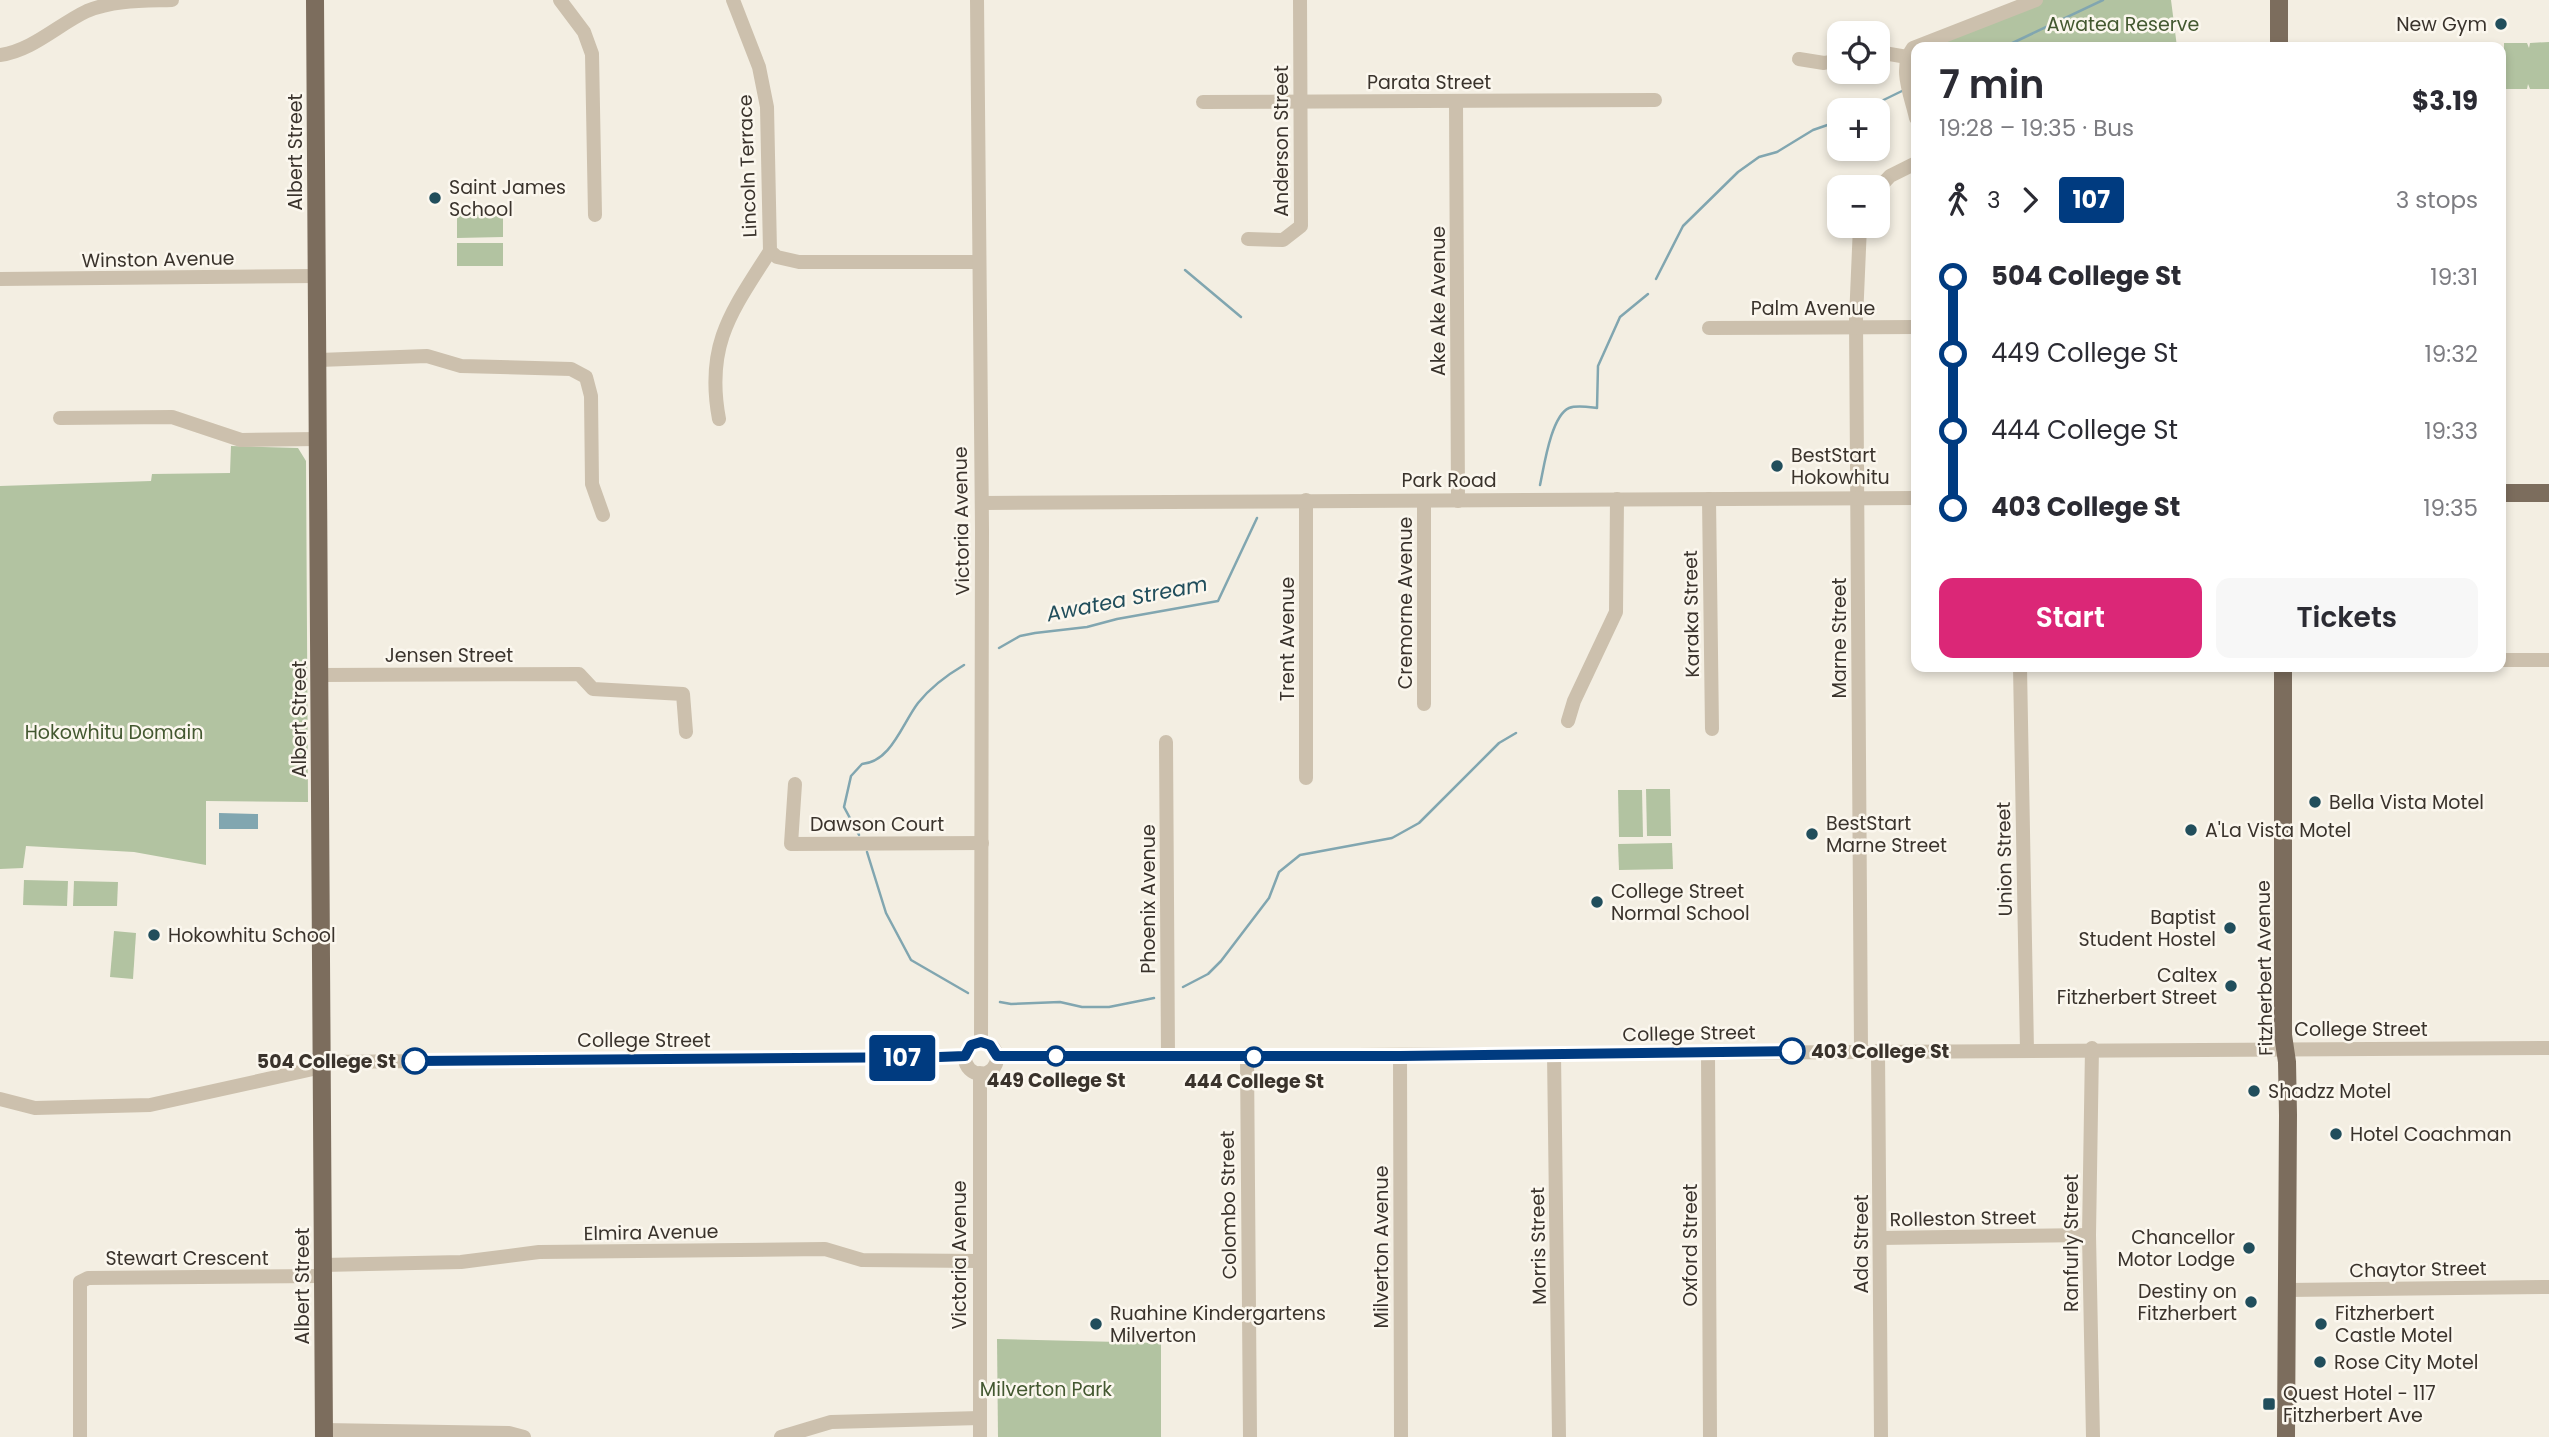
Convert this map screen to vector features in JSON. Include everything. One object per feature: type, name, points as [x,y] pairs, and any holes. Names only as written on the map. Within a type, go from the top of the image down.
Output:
[{"type":"main road","name":"Albert Street","points":[[314,0],[319,360],[324,1433]]},
{"type":"main road","points":[[2279,0],[2279,42]]},
{"type":"main road","points":[[2506,493],[2549,493]]},
{"type":"main road","name":"Fitzherbert Avenue","points":[[2283,672],[2287,1437]]},
{"type":"street","points":[[0,55],[20,49],[86,11],[107,4],[173,0]]},
{"type":"street","points":[[560,0],[584,32],[592,54],[595,215]]},
{"type":"street","name":"Lincoln Terrace","points":[[733,0],[759,67],[767,107],[767,236],[770,251],[777,257],[799,262],[978,262]]},
{"type":"street","name":"Victoria Avenue","points":[[977,0],[982,503],[981,1042]]},
{"type":"street","name":"Anderson Street","points":[[1248,239],[1283,240],[1301,226],[1300,0]]},
{"type":"street","points":[[1928,42],[2036,0]]},
{"type":"street","points":[[1911,51],[1905,70],[1911,96]]},
{"type":"street","points":[[1890,54],[1907,57]]},
{"type":"street","points":[[1798,59],[1827,63]]},
{"type":"street","name":"Parata Street","points":[[1203,102],[1655,100]]},
{"type":"street","name":"Ake Ake Avenue","points":[[1456,102],[1458,501]]},
{"type":"street","points":[[1890,176],[1911,166]]},
{"type":"street","name":"Marne Street","points":[[1860,238],[1857,328],[1861,1050]]},
{"type":"street","points":[[719,419],[716,364],[724,328],[770,251]]},
{"type":"street","name":"Winston Avenue","points":[[0,279],[317,276]]},
{"type":"street","name":"Palm Avenue","points":[[1709,328],[1911,327]]},
{"type":"street","points":[[319,360],[427,356],[461,366],[571,369],[586,377],[591,396],[592,484],[603,515]]},
{"type":"street","points":[[60,418],[172,417],[241,440],[318,439]]},
{"type":"street","name":"Park Road","points":[[982,503],[1911,498]]},
{"type":"street","points":[[1568,721],[1574,701],[1616,612],[1616,499]]},
{"type":"street","name":"Karaka Street","points":[[1709,499],[1712,729]]},
{"type":"street","name":"Trent Avenue","points":[[1306,500],[1306,778]]},
{"type":"street","name":"Cremorne Avenue","points":[[1424,501],[1424,704]]},
{"type":"street","points":[[2506,660],[2549,660]]},
{"type":"street","name":"Union Street","points":[[2020,672],[2027,1051]]},
{"type":"street","name":"Jensen Street","points":[[320,676],[579,674],[593,689],[683,694],[686,732]]},
{"type":"street","name":"Phoenix Avenue","points":[[1166,742],[1168,1056]]},
{"type":"street","name":"Dawson Court","points":[[795,784],[791,844],[982,842]]},
{"type":"street","points":[[981,1042],[990,1045],[997,1056],[993,1067],[980,1073],[970,1069],[965,1056],[971,1045],[981,1042]]},
{"type":"street","name":"College Street","points":[[997,1056],[1400,1056],[1861,1050],[2027,1051],[2092,1048],[2549,1048]]},
{"type":"street","name":"Ranfurly Street","points":[[2092,1048],[2089,1235],[2093,1437]]},
{"type":"street","name":"Ada Street","points":[[1878,1051],[1881,1437]]},
{"type":"street","name":"Oxford Street","points":[[1708,1053],[1710,1437]]},
{"type":"street","name":"Morris Street","points":[[1554,1054],[1559,1437]]},
{"type":"street","name":"College Street","points":[[0,1099],[35,1108],[150,1105],[322,1064],[965,1056]]},
{"type":"street","name":"Milverton Avenue","points":[[1400,1056],[1401,1437]]},
{"type":"street","name":"Colombo Street","points":[[1247,1057],[1250,1437]]},
{"type":"street","name":"Victoria Avenue","points":[[980,1073],[980,1437]]},
{"type":"street","name":"Rolleston Street","points":[[1880,1238],[2089,1235]]},
{"type":"street","name":"Elmira Avenue","points":[[323,1270],[461,1262],[539,1252],[825,1249],[862,1260],[978,1261]]},
{"type":"street","name":"Stewart Crescent","points":[[80,1437],[80,1282],[88,1278],[323,1270]]},
{"type":"street","name":"Chaytor Street","points":[[2287,1290],[2549,1287]]},
{"type":"street","points":[[781,1437],[831,1422],[980,1418]]},
{"type":"street","points":[[324,1433],[509,1433],[524,1437]]},
{"type":"green space","name":"Awatea Reserve","points":[[2036,0],[2171,0],[2176,42],[1928,42]]},
{"type":"green space","points":[[2549,42],[2549,89],[2530,89],[2528,84],[2527,89],[2506,89],[2506,43],[2527,43],[2529,48],[2530,43]]},
{"type":"green space","name":"Awatea Reserve","points":[[1911,52],[1911,98],[1906,73]]},
{"type":"green space","points":[[503,214],[503,237],[457,238],[457,215]]},
{"type":"green space","points":[[457,243],[503,243],[503,266],[457,266]]},
{"type":"green space","name":"Hokowhitu Domain","points":[[231,446],[298,448],[306,461],[308,802],[206,801],[206,865],[134,852],[26,846],[23,868],[0,869],[0,486],[151,481],[152,474],[230,473]]},
{"type":"green space","points":[[1646,789],[1670,789],[1671,836],[1647,836]]},
{"type":"green space","points":[[1618,790],[1642,790],[1643,837],[1619,837]]},
{"type":"green space","points":[[1672,843],[1673,869],[1619,870],[1618,844]]},
{"type":"green space","points":[[24,880],[68,881],[67,906],[23,905]]},
{"type":"green space","points":[[74,881],[118,882],[117,906],[73,906]]},
{"type":"green space","points":[[114,931],[136,933],[133,979],[110,977]]},
{"type":"green space","name":"Milverton Park","points":[[997,1339],[1161,1343],[1161,1437],[998,1437]]},
{"type":"water","points":[[219,813],[258,814],[258,829],[219,829]]},
{"type":"waterway","name":"Awatea Stream","points":[[2015,42],[2103,0]]},
{"type":"waterway","name":"Awatea Stream","points":[[1888,98],[1904,90]]},
{"type":"waterway","name":"Awatea Stream","points":[[1656,279],[1683,226],[1738,172],[1759,157],[1777,152],[1813,130],[1827,125]]},
{"type":"waterway","points":[[1185,270],[1241,317]]},
{"type":"waterway","name":"Awatea Stream","points":[[1540,485],[1557,421],[1569,408],[1597,408],[1598,366],[1620,317],[1648,294]]},
{"type":"waterway","name":"Awatea Stream","points":[[999,648],[1020,636],[1087,627],[1218,601],[1257,518]]},
{"type":"waterway","points":[[859,835],[844,807],[851,776],[862,764],[881,757],[895,741],[923,697],[964,665]]},
{"type":"waterway","name":"Awatea Stream","points":[[1183,987],[1208,974],[1221,961],[1269,898],[1279,872],[1300,855],[1392,838],[1419,823],[1499,743],[1516,733]]},
{"type":"waterway","name":"Awatea Stream","points":[[867,852],[886,913],[911,960],[968,993]]},
{"type":"waterway","name":"Awatea Stream","points":[[1000,1002],[1060,1002],[1082,1007],[1109,1007],[1154,998]]},
{"type":"bus line","name":"107","points":[[415,1061],[939,1057],[965,1056],[971,1045],[981,1042],[990,1045],[997,1056],[1247,1057],[1792,1051]]},
{"type":"place","name":"New Gym","points":[[2501,24]]},
{"type":"place","name":"Saint James School","points":[[435,198]]},
{"type":"place","name":"BestStart Hokowhitu","points":[[1777,466]]},
{"type":"place","name":"Bella Vista Motel","points":[[2315,802]]},
{"type":"place","name":"A'La Vista Motel","points":[[2191,830]]},
{"type":"place","name":"BestStart Marne Street","points":[[1812,834]]},
{"type":"place","name":"College Street Normal School","points":[[1597,902]]},
{"type":"place","name":"Baptist Student Hostel","points":[[2230,928]]},
{"type":"place","name":"Hokowhitu School","points":[[154,935]]},
{"type":"place","name":"Caltex Fitzherbert Street","points":[[2231,986]]},
{"type":"place","name":"403 College St","points":[[1792,1051]]},
{"type":"place","name":"449 College St","points":[[1056,1056]]},
{"type":"place","name":"444 College St","points":[[1254,1057]]},
{"type":"place","name":"504 College St","points":[[415,1061]]},
{"type":"place","name":"Shadzz Motel","points":[[2254,1091]]},
{"type":"place","name":"Hotel Coachman","points":[[2336,1134]]},
{"type":"place","name":"Chancellor Motor Lodge","points":[[2249,1248]]},
{"type":"place","name":"Destiny on Fitzherbert","points":[[2251,1302]]},
{"type":"place","name":"Ruahine Kindergartens Milverton","points":[[1096,1324]]},
{"type":"place","name":"Fitzherbert Castle Motel","points":[[2321,1324]]},
{"type":"place","name":"Rose City Motel","points":[[2320,1362]]},
{"type":"place","name":"Quest Hotel - 117 Fitzherbert Ave","points":[[2269,1404]]}]
